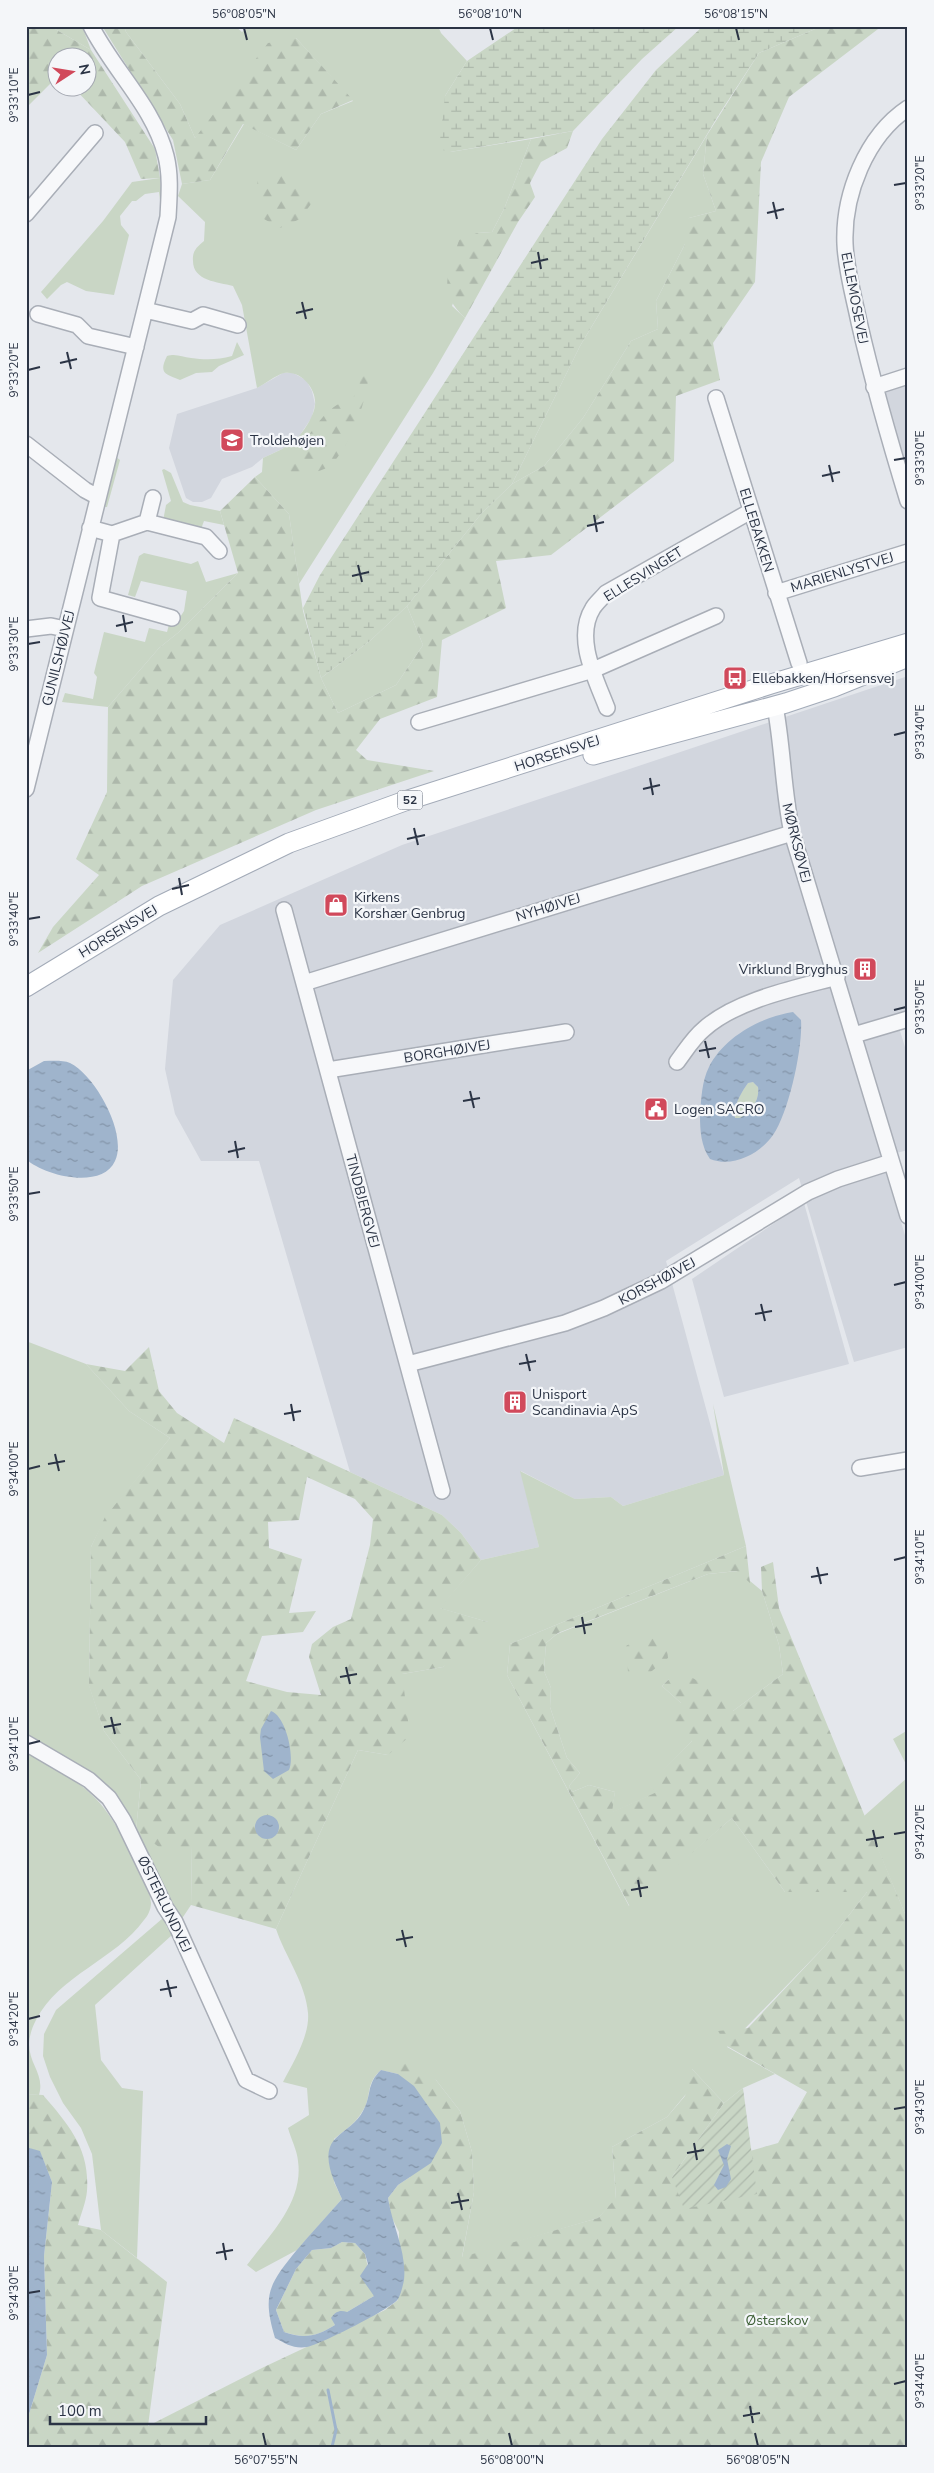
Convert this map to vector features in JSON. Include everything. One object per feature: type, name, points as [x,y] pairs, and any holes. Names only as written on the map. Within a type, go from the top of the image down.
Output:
[{"type":"main road","name":"HORSENSVEJ","points":[[26,987],[159,906],[289,844],[405,801],[908,643]]},
{"type":"main road","name":"HORSENSVEJ","points":[[212,882],[407,812],[499,783],[618,748],[775,706],[834,687],[908,656]]},
{"type":"main road","name":"52","points":[[799,663],[813,665],[838,659],[861,657]]},
{"type":"main road","name":"52","points":[[692,710],[750,701],[767,701],[775,706],[800,686],[845,667],[861,657]]},
{"type":"street","name":"GUNILSHØJVEJ","points":[[27,782],[168,217],[170,183],[166,155],[155,124],[91,26]]},
{"type":"street","name":"ELLEMOSEVEJ","points":[[908,108],[880,135],[862,165],[847,206],[845,244],[851,286],[874,387],[908,502]]},
{"type":"street","points":[[26,214],[95,133]]},
{"type":"street","points":[[145,310],[192,320],[203,315],[238,325]]},
{"type":"street","points":[[38,314],[78,325],[88,336],[136,347]]},
{"type":"street","points":[[874,387],[908,376]]},
{"type":"street","name":"ELLEBAKKEN","points":[[716,398],[799,663]]},
{"type":"street","points":[[26,444],[98,497]]},
{"type":"street","points":[[148,522],[153,498]]},
{"type":"street","name":"ELLESVINGET","points":[[606,708],[586,643],[586,626],[593,608],[606,593],[751,511]]},
{"type":"street","points":[[90,528],[112,534],[148,522],[206,537],[219,551]]},
{"type":"street","points":[[112,534],[100,598],[172,618]]},
{"type":"street","name":"MARIENLYSTVEJ","points":[[776,593],[908,552]]},
{"type":"street","points":[[419,722],[593,670],[716,616]]},
{"type":"street","points":[[26,629],[51,626],[65,629]]},
{"type":"street","name":"MØRKSØVEJ","points":[[775,706],[783,747],[785,800],[792,833],[907,1214]]},
{"type":"street","name":"NYHØJVEJ","points":[[304,983],[792,833]]},
{"type":"street","name":"TINDBJERGVEJ","points":[[284,910],[442,1491]]},
{"type":"street","points":[[677,1062],[692,1040],[706,1027],[740,1008],[771,995],[836,976]]},
{"type":"street","points":[[854,1035],[908,1019]]},
{"type":"street","name":"BORGHØJVEJ","points":[[328,1070],[566,1032]]},
{"type":"street","name":"KORSHØJVEJ","points":[[408,1364],[565,1323],[604,1308],[661,1281],[808,1192],[838,1179],[891,1162]]},
{"type":"street","points":[[860,1468],[908,1460]]},
{"type":"street","name":"ØSTERLUNDVEJ","points":[[26,1743],[89,1780],[109,1798],[124,1820],[165,1907],[175,1922],[246,2080],[270,2091]]},
{"type":"shaded area","name":"Troldehøjen","points":[[283,373],[293,373],[306,380],[312,391],[315,404],[312,417],[300,435],[288,446],[263,458],[252,467],[222,479],[211,498],[202,502],[193,502],[186,498],[169,448],[177,414],[257,388]]},
{"type":"shaded area","points":[[908,381],[908,472],[884,394],[887,387]]},
{"type":"shaded area","points":[[908,676],[908,1018],[897,1021],[908,1057],[908,1150],[881,1157],[908,1245],[908,1347],[854,1362],[799,1178],[666,1261],[724,1475],[623,1506],[611,1497],[575,1499],[521,1471],[539,1547],[481,1560],[461,1533],[442,1515],[350,1472],[259,1161],[201,1161],[175,1114],[165,1069],[173,980],[220,925],[402,845]]},
{"type":"shaded area","points":[[804,1203],[849,1364],[724,1397],[692,1279]]},
{"type":"green space","points":[[50,26],[82,26],[90,48]]},
{"type":"green space","points":[[50,26],[88,48],[48,48],[48,86],[26,108],[26,27]]},
{"type":"green space","points":[[102,26],[124,26],[126,32],[180,104],[195,138],[268,43],[296,38],[353,100],[321,114],[296,150],[243,124],[210,180],[182,184],[173,140]]},
{"type":"green space","points":[[124,26],[235,26],[242,32],[250,26],[438,26],[441,33],[467,61],[445,96],[450,152],[531,139],[504,209],[492,232],[477,233],[452,306],[465,318],[433,373],[299,584],[289,514],[255,477],[262,472],[263,458],[282,449],[299,436],[311,417],[315,399],[311,387],[296,374],[281,374],[257,388],[242,305],[233,286],[207,280],[197,273],[194,268],[193,254],[204,241],[205,222],[178,196],[182,184],[210,180],[244,124],[296,150],[321,114],[353,101],[296,38],[195,138],[180,104],[126,32]]},
{"type":"green space","points":[[519,26],[679,26],[642,59],[573,131],[450,152],[439,149],[445,96],[467,61]]},
{"type":"green space","points":[[703,26],[822,26],[759,53],[718,116],[580,346],[512,484],[481,514],[407,606],[371,640],[321,678],[303,608],[320,575],[602,139],[656,70]]},
{"type":"green space","points":[[822,26],[882,26],[789,97],[761,162],[755,282],[713,343],[720,380],[676,396],[674,461],[551,555],[496,561],[506,608],[442,640],[437,697],[380,719],[356,750],[367,760],[434,771],[316,810],[142,886],[38,953],[53,927],[99,875],[76,859],[107,792],[108,707],[159,648],[179,632],[238,573],[220,511],[255,477],[289,514],[303,611],[321,678],[338,713],[396,685],[423,645],[407,606],[481,514],[512,484],[544,466],[583,418],[631,341],[658,329],[656,301],[685,244],[680,231],[689,218],[716,211],[703,174],[707,135],[759,53]]},
{"type":"green space","points":[[98,61],[155,149],[160,178],[141,179],[125,142],[83,98],[98,98]]},
{"type":"green space","points":[[573,131],[567,148],[541,162],[530,183],[535,197],[518,222],[465,318],[450,299],[447,281],[459,240],[477,233],[492,232],[504,209],[531,139]]},
{"type":"green space","points":[[707,135],[703,174],[716,211],[689,218],[685,244],[656,301],[658,329],[631,341],[583,418],[544,466],[512,484],[580,346]]},
{"type":"green space","points":[[277,169],[290,174],[299,181],[311,204],[300,219],[280,228],[264,219],[258,199],[257,180]]},
{"type":"green space","points":[[160,178],[162,199],[160,200],[159,192],[145,194],[136,201],[132,201],[120,216],[121,225],[129,235],[114,295],[86,291],[67,282],[61,285],[47,299],[41,292],[103,221],[132,182]]},
{"type":"green space","points":[[237,342],[244,355],[219,366],[212,372],[196,373],[180,380],[167,375],[163,370],[167,356],[176,355],[191,358],[217,359],[232,356]]},
{"type":"green space","points":[[362,371],[369,371],[366,394],[352,433],[339,456],[328,467],[318,471],[301,474],[291,473],[287,460],[326,413],[337,405],[351,400],[358,391]]},
{"type":"green space","points":[[116,457],[120,460],[107,507],[105,507],[103,506]]},
{"type":"green space","points":[[164,469],[171,473],[183,502],[220,511],[224,525],[204,521],[201,529],[163,521],[166,505],[171,501],[162,470]]},
{"type":"green space","points":[[144,553],[191,564],[198,561],[206,582],[238,573],[179,632],[159,648],[108,707],[62,702],[65,693],[93,699],[97,677],[94,673],[104,632],[145,642],[149,628],[167,632],[170,621],[177,622],[184,611],[187,591],[141,581],[135,597],[128,595],[139,556]]},
{"type":"green space","points":[[407,606],[423,645],[396,685],[338,713],[321,678],[371,640]]},
{"type":"green space","points":[[753,1082],[758,1087],[756,1101],[744,1116],[740,1119],[735,1118],[735,1108],[740,1095],[748,1083]]},
{"type":"green space","points":[[26,1341],[86,1364],[129,1411],[170,1438],[106,1517],[91,1547],[89,1685],[104,1731],[141,1780],[136,1830],[192,1846],[191,1905],[179,1923],[110,1789],[86,1769],[48,1751],[26,1736]]},
{"type":"green space","points":[[149,1347],[159,1391],[177,1413],[224,1443],[234,1418],[442,1515],[461,1533],[481,1560],[440,1608],[488,1622],[488,1635],[443,1667],[402,1674],[410,1736],[388,1755],[358,1750],[276,1929],[191,1905],[192,1847],[163,1850],[136,1830],[141,1780],[104,1731],[89,1686],[91,1547],[105,1517],[170,1438],[129,1411],[86,1364],[125,1371]],"holes":[[[307,1477],[355,1499],[373,1519],[370,1545],[351,1619],[333,1627],[312,1644],[309,1657],[321,1695],[287,1692],[246,1681],[262,1636],[303,1632],[316,1611],[289,1613],[302,1559],[269,1548],[268,1522],[299,1520]]]},
{"type":"green space","points":[[713,1404],[746,1546],[510,1644],[507,1675],[629,1906],[732,1818],[785,1892],[867,1892],[825,1946],[727,2047],[775,2074],[743,2088],[724,2103],[692,2069],[686,2094],[667,2117],[612,2147],[616,2199],[598,2218],[462,2258],[474,2192],[472,2152],[460,2111],[436,2080],[381,2070],[372,2081],[367,2101],[359,2116],[334,2139],[334,2182],[342,2199],[297,2250],[256,2272],[247,2265],[283,2217],[296,2190],[298,2161],[288,2128],[309,2115],[307,2088],[283,2082],[304,2039],[308,2013],[303,1991],[276,1929],[358,1750],[388,1755],[402,1674],[443,1667],[488,1622],[439,1608],[481,1560],[539,1547],[520,1471],[575,1499],[611,1497],[623,1506],[724,1475]]},
{"type":"green space","name":"Østerskov","points":[[746,1546],[750,1583],[737,1571],[708,1574],[558,1633],[546,1643],[544,1671],[551,1688],[550,1707],[567,1758],[580,1773],[569,1786],[572,1792],[589,1785],[615,1792],[612,1812],[657,1792],[648,1785],[692,1741],[675,1728],[674,1710],[681,1703],[662,1686],[669,1679],[687,1675],[733,1700],[733,1711],[783,1674],[779,1645],[762,1591],[761,1567],[773,1562],[779,1608],[908,1921],[908,2447],[26,2447],[26,2424],[47,2355],[44,2256],[52,2182],[40,2152],[26,2147],[26,2094],[43,2095],[69,2127],[81,2150],[85,2162],[87,2191],[78,2225],[101,2230],[167,2282],[148,2426],[264,2367],[385,2310],[398,2300],[399,2232],[391,2216],[388,2198],[398,2185],[410,2177],[398,2074],[381,2070],[404,2058],[436,2080],[460,2111],[472,2152],[474,2192],[462,2257],[598,2218],[616,2198],[612,2147],[667,2117],[685,2096],[691,2068],[724,2103],[672,2177],[756,2194],[750,2151],[778,2143],[807,2092],[727,2046],[718,2031],[748,2028],[825,1946],[867,1892],[785,1892],[732,1818],[630,1907],[507,1675],[510,1644]]},
{"type":"green space","points":[[738,1571],[762,1591],[779,1645],[783,1674],[733,1711],[669,1679],[662,1686],[681,1703],[692,1741],[649,1785],[658,1792],[611,1813],[615,1792],[589,1785],[572,1792],[569,1786],[580,1773],[567,1758],[550,1707],[551,1688],[544,1671],[546,1643],[557,1634],[708,1574]]},
{"type":"green space","points":[[647,1634],[666,1638],[668,1658],[647,1675],[628,1672],[626,1646]]},
{"type":"green space","points":[[908,1730],[908,1768],[893,1739]]},
{"type":"green space","points":[[26,1750],[72,1779],[89,1792],[104,1808],[138,1865],[145,1880],[151,1903],[147,1916],[132,1934],[59,1991],[46,2004],[36,2020],[29,2044],[30,2054],[39,2077],[39,2095],[26,2094]]},
{"type":"green space","points":[[908,1777],[908,1921],[864,1816]]},
{"type":"green space","points":[[163,1918],[172,1935],[95,2005],[101,2060],[122,2088],[143,2091],[137,2258],[101,2230],[92,2154],[81,2128],[63,2103],[50,2077],[43,2056],[44,2034],[56,2010]]},
{"type":"green space","points":[[743,2088],[757,2194],[684,2209],[672,2177],[724,2103]]},
{"type":"green space","points":[[342,2242],[355,2243],[365,2254],[374,2296],[347,2312],[332,2318],[335,2325],[322,2332],[310,2336],[298,2336],[284,2332],[276,2310],[296,2269],[312,2250],[331,2248]]},
{"type":"water","points":[[793,1012],[801,1020],[801,1032],[794,1079],[779,1125],[768,1142],[745,1158],[728,1162],[710,1159],[703,1144],[700,1121],[702,1090],[709,1067],[724,1046],[745,1030],[768,1018]],"holes":[[[753,1082],[758,1087],[758,1096],[751,1109],[740,1118],[735,1118],[736,1104],[748,1083]]]},
{"type":"water","points":[[44,1061],[70,1063],[80,1070],[99,1092],[107,1106],[117,1136],[118,1150],[115,1161],[108,1170],[86,1178],[72,1177],[46,1171],[26,1159],[26,1071]]},
{"type":"water","points":[[271,1711],[281,1720],[285,1728],[291,1756],[289,1770],[273,1779],[264,1771],[260,1737],[261,1729]]},
{"type":"water","points":[[262,1815],[272,1815],[279,1822],[279,1832],[272,1839],[262,1839],[255,1832],[255,1822]]},
{"type":"water","points":[[381,2070],[398,2074],[414,2086],[440,2123],[442,2143],[431,2163],[398,2185],[388,2198],[403,2259],[404,2280],[401,2292],[393,2304],[340,2333],[307,2347],[290,2346],[275,2338],[269,2311],[270,2291],[287,2262],[342,2199],[330,2168],[329,2152],[336,2138],[360,2115],[366,2105],[371,2085]],"holes":[[[342,2242],[355,2243],[365,2254],[368,2264],[360,2276],[374,2296],[347,2312],[336,2312],[331,2318],[335,2325],[322,2332],[310,2336],[298,2336],[284,2332],[276,2310],[296,2269],[312,2250],[331,2248]]]},
{"type":"water","points":[[727,2144],[731,2146],[727,2159],[731,2179],[726,2187],[718,2190],[714,2185],[724,2165],[718,2150]]},
{"type":"water","points":[[26,2147],[40,2151],[52,2182],[44,2256],[47,2355],[26,2424]]},
{"type":"waterway","points":[[328,2390],[336,2430],[332,2447]]},
{"type":"place","name":"Troldehøjen","points":[[232,440]]},
{"type":"place","name":"Ellebakken/Horsensvej","points":[[735,678]]},
{"type":"place","name":"Kirkens Korshær Genbrug","points":[[336,905]]},
{"type":"place","name":"Virklund Bryghus","points":[[865,969]]},
{"type":"place","name":"Logen SACRO","points":[[656,1109]]},
{"type":"place","name":"Unisport Scandinavia ApS","points":[[515,1402]]}]
